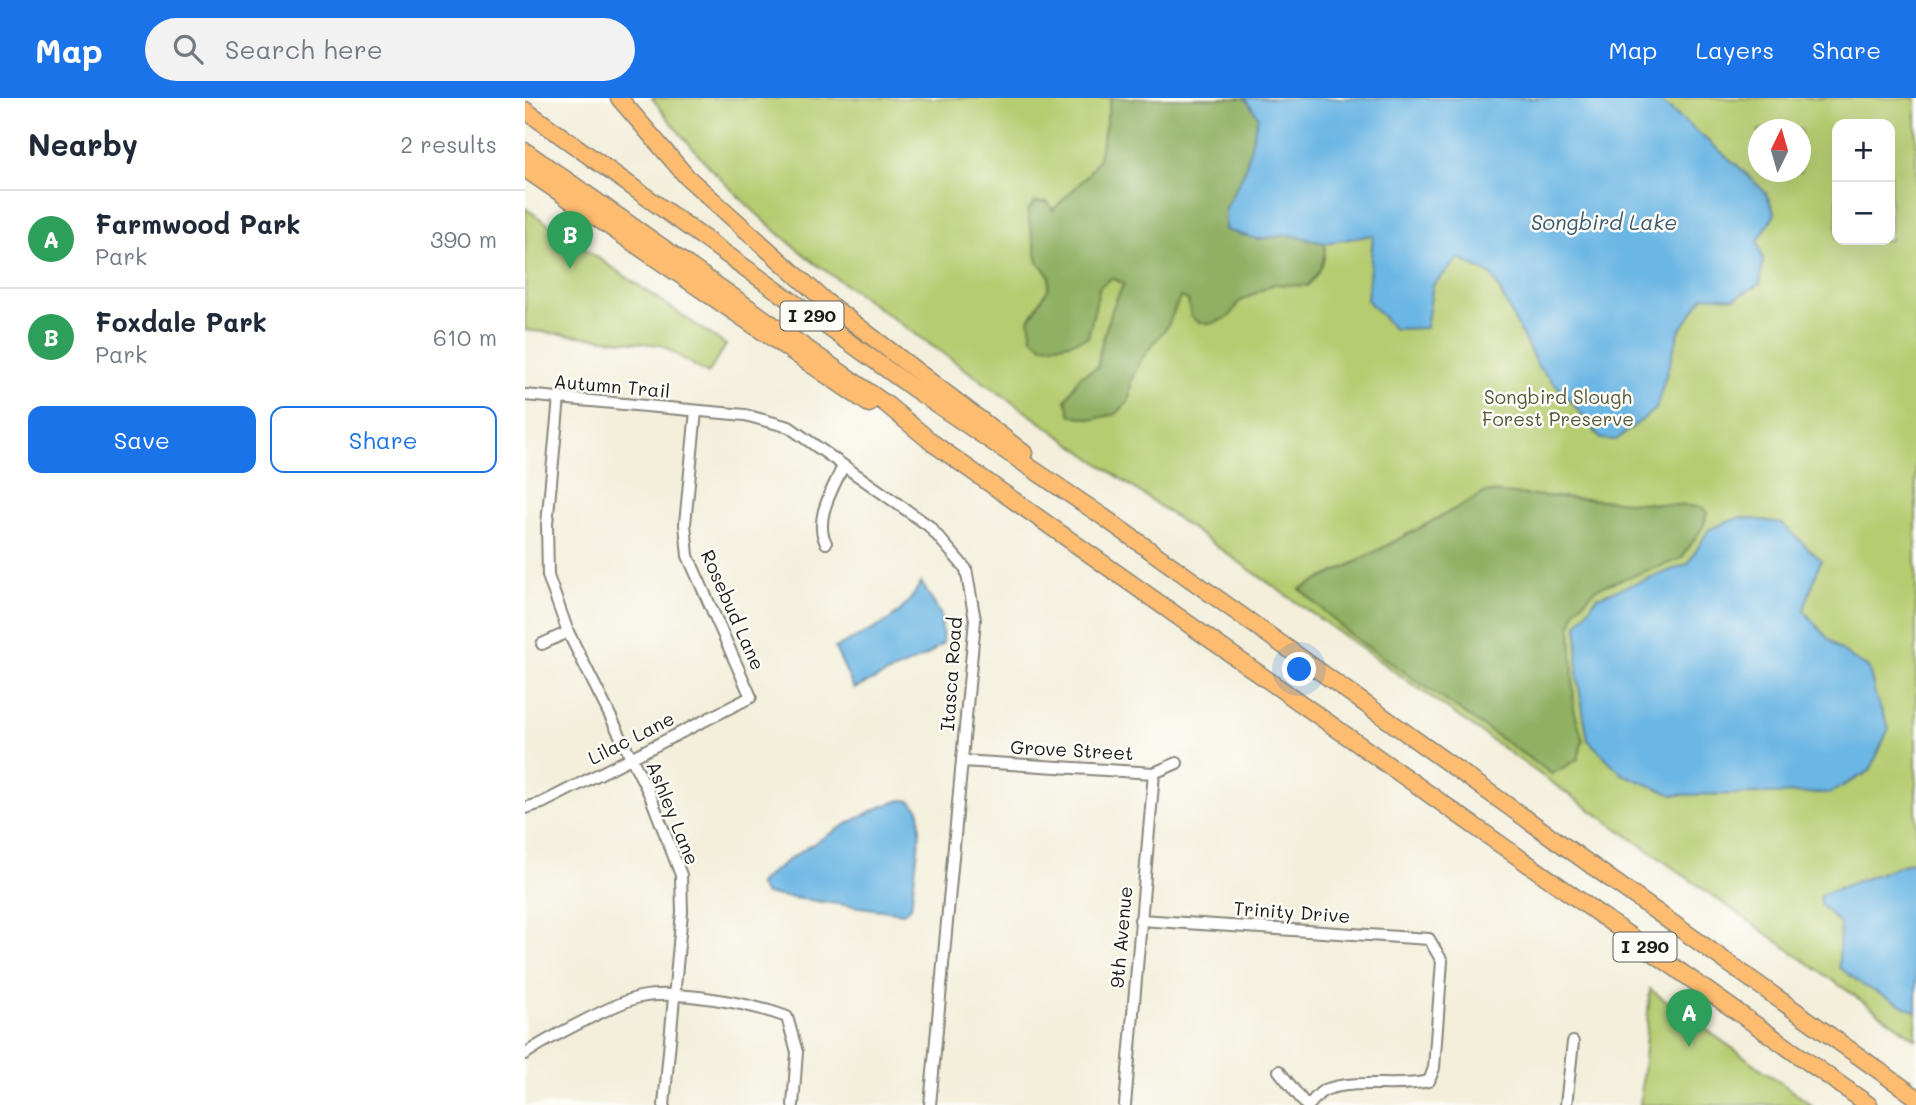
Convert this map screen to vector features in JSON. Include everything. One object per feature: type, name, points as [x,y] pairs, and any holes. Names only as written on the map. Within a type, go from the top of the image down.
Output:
[{"type":"highway","points":[[618,98],[687,177],[825,301],[1102,516]]},
{"type":"highway","name":"I 290","points":[[525,110],[931,401],[1102,516],[1916,1097]]},
{"type":"highway","name":"I 290","points":[[525,151],[886,404],[934,444],[1869,1105]]},
{"type":"highway","points":[[525,169],[848,391],[934,444]]},
{"type":"street","name":"Autumn Trail","points":[[525,395],[695,411]]},
{"type":"street","name":"Ashley Lane","points":[[559,398],[547,557],[548,576],[568,632],[650,795],[681,875],[682,912],[663,1105]]},
{"type":"street","name":"Itasca Road","points":[[695,411],[768,420],[789,427],[929,526],[966,569],[975,620],[930,1105]]},
{"type":"street","name":"Rosebud Lane","points":[[695,411],[685,524],[688,556],[751,697]]},
{"type":"street","points":[[826,543],[823,536],[824,510],[843,466]]},
{"type":"street","points":[[542,644],[568,632]]},
{"type":"street","name":"Lilac Lane","points":[[525,808],[542,803],[751,697]]},
{"type":"street","name":"Grove Street","points":[[962,761],[1154,773],[1177,763]]},
{"type":"street","name":"9th Avenue","points":[[1125,1105],[1154,773]]},
{"type":"street","name":"Trinity Drive","points":[[1140,920],[1429,939],[1442,961],[1434,1068],[1429,1081],[1409,1086],[1347,1086],[1322,1090],[1308,1105]]},
{"type":"street","points":[[525,1054],[629,1001],[653,995],[761,1007],[787,1017],[797,1052],[793,1105]]},
{"type":"street","points":[[1566,1105],[1573,1042]]},
{"type":"street","points":[[1279,1071],[1308,1105]]},
{"type":"green space","name":"Songbird Slough Forest Preserve","points":[[652,98],[1916,98],[1916,1039],[816,264],[728,187]]},
{"type":"green space","points":[[1111,98],[1245,98],[1259,116],[1245,171],[1225,209],[1257,239],[1290,235],[1325,243],[1325,250],[1321,267],[1307,286],[1273,284],[1239,302],[1229,317],[1210,324],[1198,322],[1191,317],[1188,300],[1180,297],[1168,325],[1140,361],[1131,381],[1129,401],[1116,414],[1094,419],[1071,415],[1066,400],[1080,376],[1098,367],[1107,324],[1124,284],[1112,278],[1100,286],[1088,337],[1066,344],[1043,346],[1032,338],[1029,320],[1048,289],[1050,276],[1038,262],[1027,211],[1035,202],[1048,202],[1053,210],[1086,177],[1099,158]]},
{"type":"green space","points":[[525,208],[726,345],[708,374],[661,345],[525,330]]},
{"type":"green space","points":[[1486,492],[1701,507],[1707,512],[1704,525],[1681,559],[1597,588],[1576,609],[1571,626],[1574,709],[1583,740],[1578,759],[1552,774],[1349,634],[1300,589]]},
{"type":"green space","points":[[1651,990],[1812,1105],[1640,1105]]},
{"type":"water","name":"Songbird Lake","points":[[1245,98],[1652,98],[1666,106],[1738,166],[1748,176],[1748,182],[1755,182],[1766,193],[1775,214],[1758,241],[1763,260],[1760,284],[1735,298],[1704,296],[1679,332],[1656,409],[1616,440],[1601,439],[1565,394],[1538,367],[1492,275],[1459,259],[1433,285],[1426,328],[1394,329],[1367,300],[1373,235],[1325,243],[1290,235],[1257,239],[1225,230],[1225,209],[1245,171],[1258,116]]},
{"type":"water","points":[[1741,517],[1781,523],[1821,560],[1804,610],[1833,643],[1869,668],[1875,695],[1889,728],[1870,771],[1830,793],[1673,795],[1622,774],[1588,740],[1577,676],[1578,624],[1597,597],[1688,564],[1709,529]]},
{"type":"water","points":[[921,582],[941,615],[943,643],[928,655],[854,689],[835,648],[885,623],[905,606]]},
{"type":"water","points":[[903,800],[910,801],[919,809],[920,831],[911,907],[903,913],[765,894],[758,885],[827,835],[871,812]]},
{"type":"water","points":[[1916,860],[1916,1012],[1864,986],[1839,967],[1840,924],[1821,905],[1820,895]]},
{"type":"place","name":"Foxdale Park","points":[[570,269]]},
{"type":"place","name":"Farmwood Park","points":[[1689,1047]]}]
